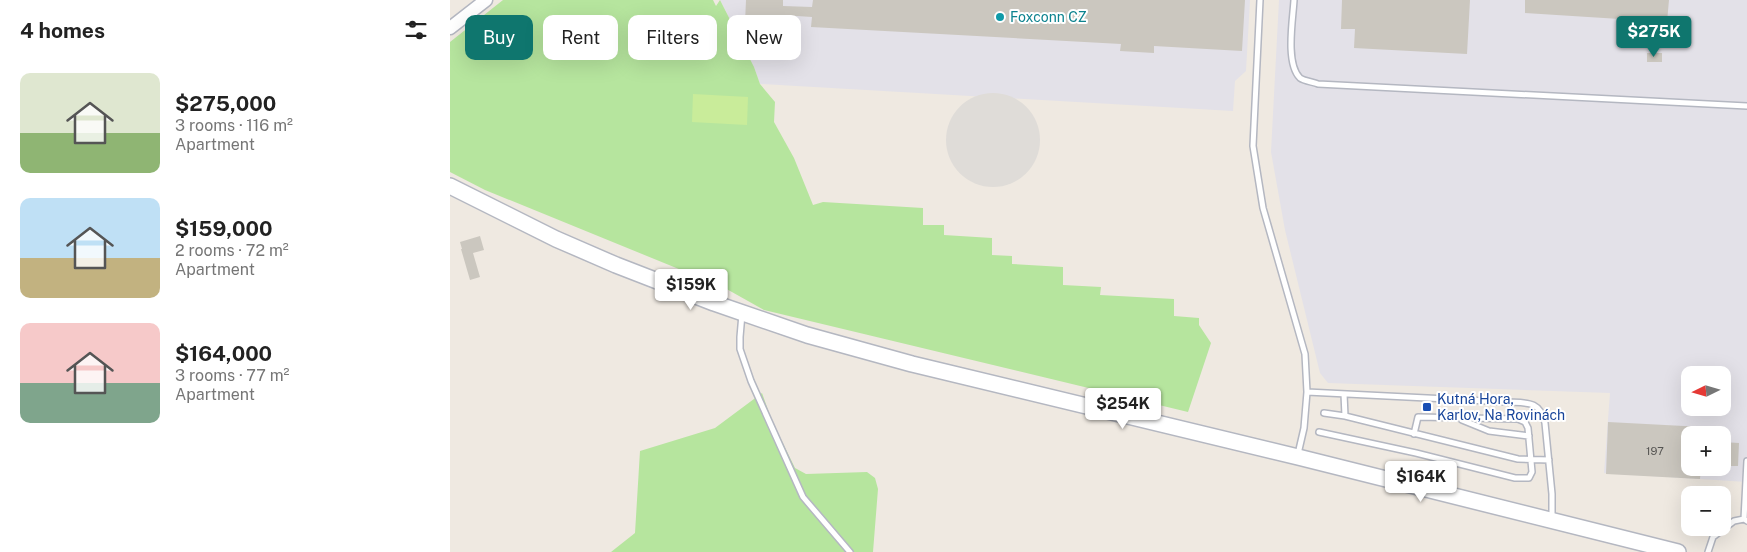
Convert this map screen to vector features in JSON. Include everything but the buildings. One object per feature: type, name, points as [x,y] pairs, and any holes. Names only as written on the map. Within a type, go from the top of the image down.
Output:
[{"type":"main road","points":[[450,186],[581,250],[675,289],[742,314],[807,335],[912,364],[1298,457],[1678,552]]},
{"type":"street","points":[[450,28],[486,0]]},
{"type":"lane","points":[[1260,0],[1253,125],[1254,156],[1263,208],[1305,354],[1307,392],[1304,428],[1298,457]]},
{"type":"lane","points":[[1294,0],[1292,45],[1294,69],[1301,79],[1318,84],[1747,106]]},
{"type":"lane","points":[[742,314],[740,349],[751,381],[803,497],[850,552]]},
{"type":"lane","points":[[1307,392],[1534,405],[1540,409],[1544,416],[1549,460],[1552,520]]},
{"type":"lane","points":[[1344,394],[1345,416]]},
{"type":"lane","points":[[1324,412],[1518,459],[1549,460]]},
{"type":"lane","points":[[1319,432],[1522,479],[1529,478],[1531,475],[1532,460],[1527,424],[1518,420],[1418,417],[1414,434]]},
{"type":"lane","points":[[1458,419],[1489,431],[1529,436]]},
{"type":"lane","points":[[1708,552],[1713,537],[1734,521],[1745,520],[1747,461]]},
{"type":"shaded area","points":[[720,0],[1250,0],[1246,71],[1235,81],[1233,111],[760,84],[750,60],[801,60],[801,15],[728,15]]},
{"type":"shaded area","points":[[1279,0],[1747,0],[1747,482],[1604,473],[1610,393],[1328,383],[1320,373],[1285,230],[1271,152]]},
{"type":"shaded area","points":[[993,93],[1011,97],[1026,107],[1036,122],[1040,140],[1036,158],[1026,173],[1011,183],[993,187],[975,183],[960,173],[950,158],[946,140],[950,122],[960,107],[975,97]]},
{"type":"green space","points":[[503,0],[713,0],[716,6],[720,0],[728,15],[727,60],[750,60],[760,84],[775,102],[774,122],[794,158],[813,205],[823,202],[923,208],[923,225],[944,225],[944,235],[992,238],[992,255],[1012,256],[1012,264],[1063,267],[1063,285],[1101,287],[1100,295],[1174,299],[1174,316],[1199,318],[1199,325],[1211,343],[1188,412],[764,310],[723,287],[485,190],[450,172],[450,42],[465,30],[465,60],[533,60],[533,15],[484,15]]},
{"type":"green space","points":[[693,94],[748,97],[747,125],[692,122]]},
{"type":"green space","points":[[762,393],[772,421],[795,468],[806,474],[867,472],[875,478],[878,489],[873,552],[611,552],[635,533],[640,451],[715,428]]},
{"type":"place","name":"Foxconn CZ","points":[[1000,17]]},
{"type":"place","name":"Kutná Hora, Karlov, Na Rovinách","points":[[1427,407]]}]
